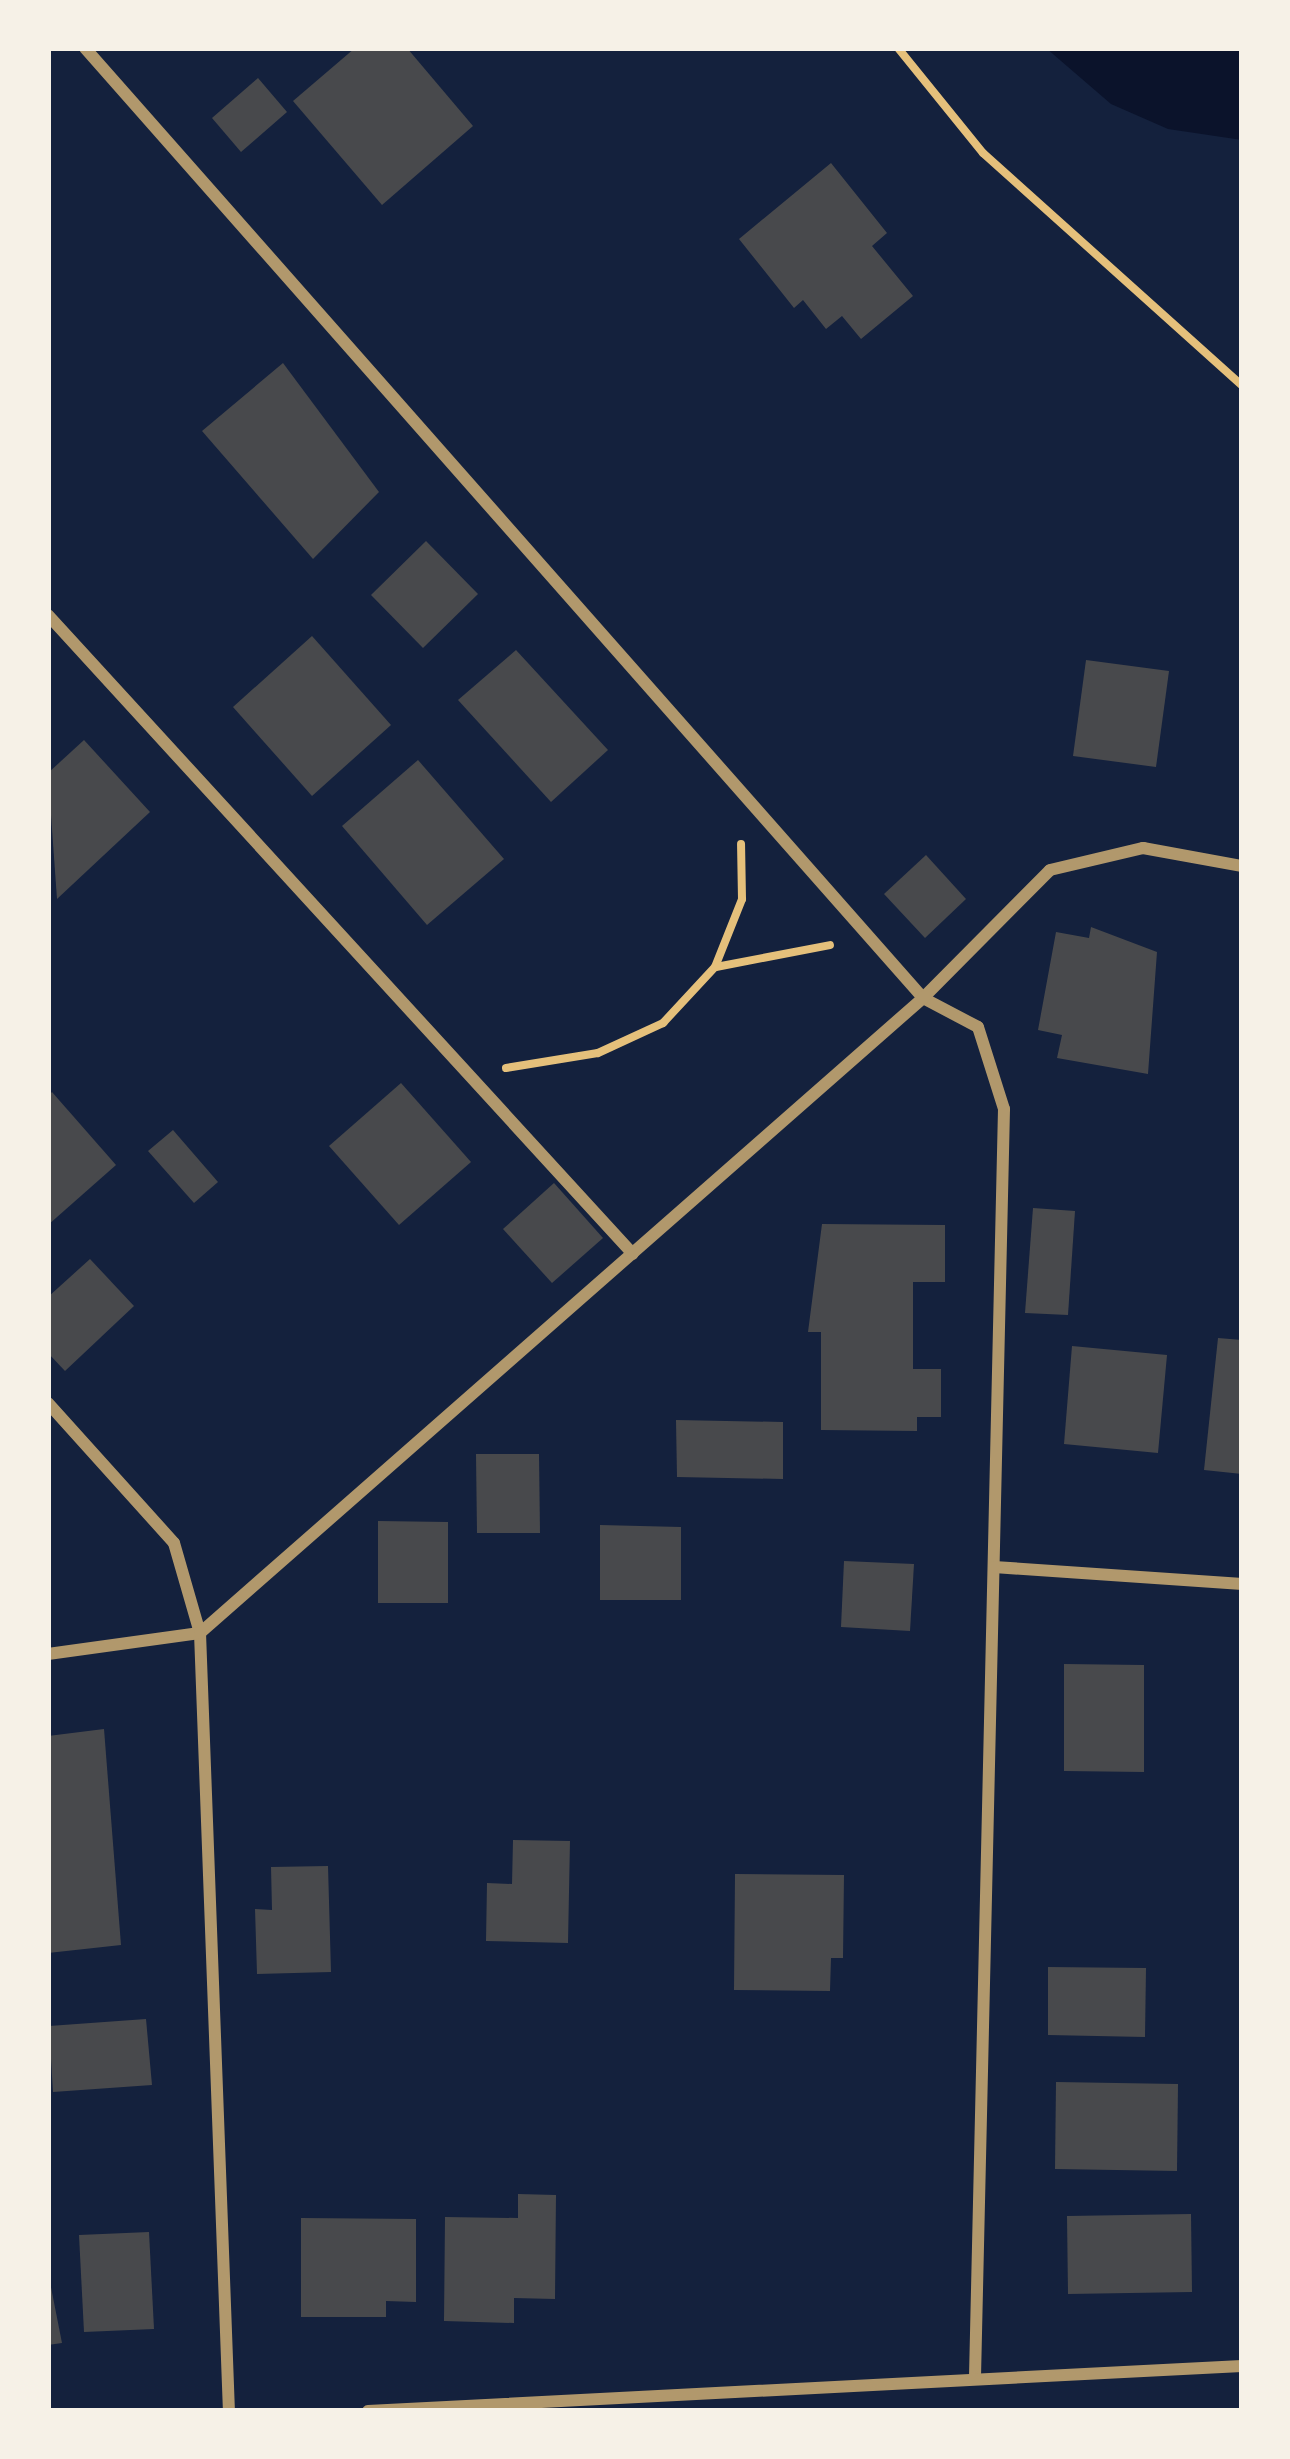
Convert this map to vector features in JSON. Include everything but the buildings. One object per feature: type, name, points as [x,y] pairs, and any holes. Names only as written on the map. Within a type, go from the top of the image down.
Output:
[{"type":"street","points":[[86,48],[923,998],[978,1027],[1004,1109],[975,2374]]},
{"type":"street","points":[[48,615],[633,1254]]},
{"type":"street","points":[[48,1654],[200,1633],[923,998],[1050,870],[1143,848],[1242,866]]},
{"type":"street","points":[[48,1403],[174,1543],[200,1633],[229,2411]]},
{"type":"street","points":[[994,1567],[1242,1584]]},
{"type":"street","points":[[368,2411],[975,2374],[1242,2366]]},
{"type":"path","points":[[898,48],[982,153],[1242,385]]},
{"type":"path","points":[[469,1074],[598,1053],[663,1023],[715,968],[742,899],[740,790]]},
{"type":"path","points":[[715,968],[774,949],[874,942]]},
{"type":"water","points":[[1046,48],[1242,48],[1242,140],[1168,129],[1111,104]]}]
